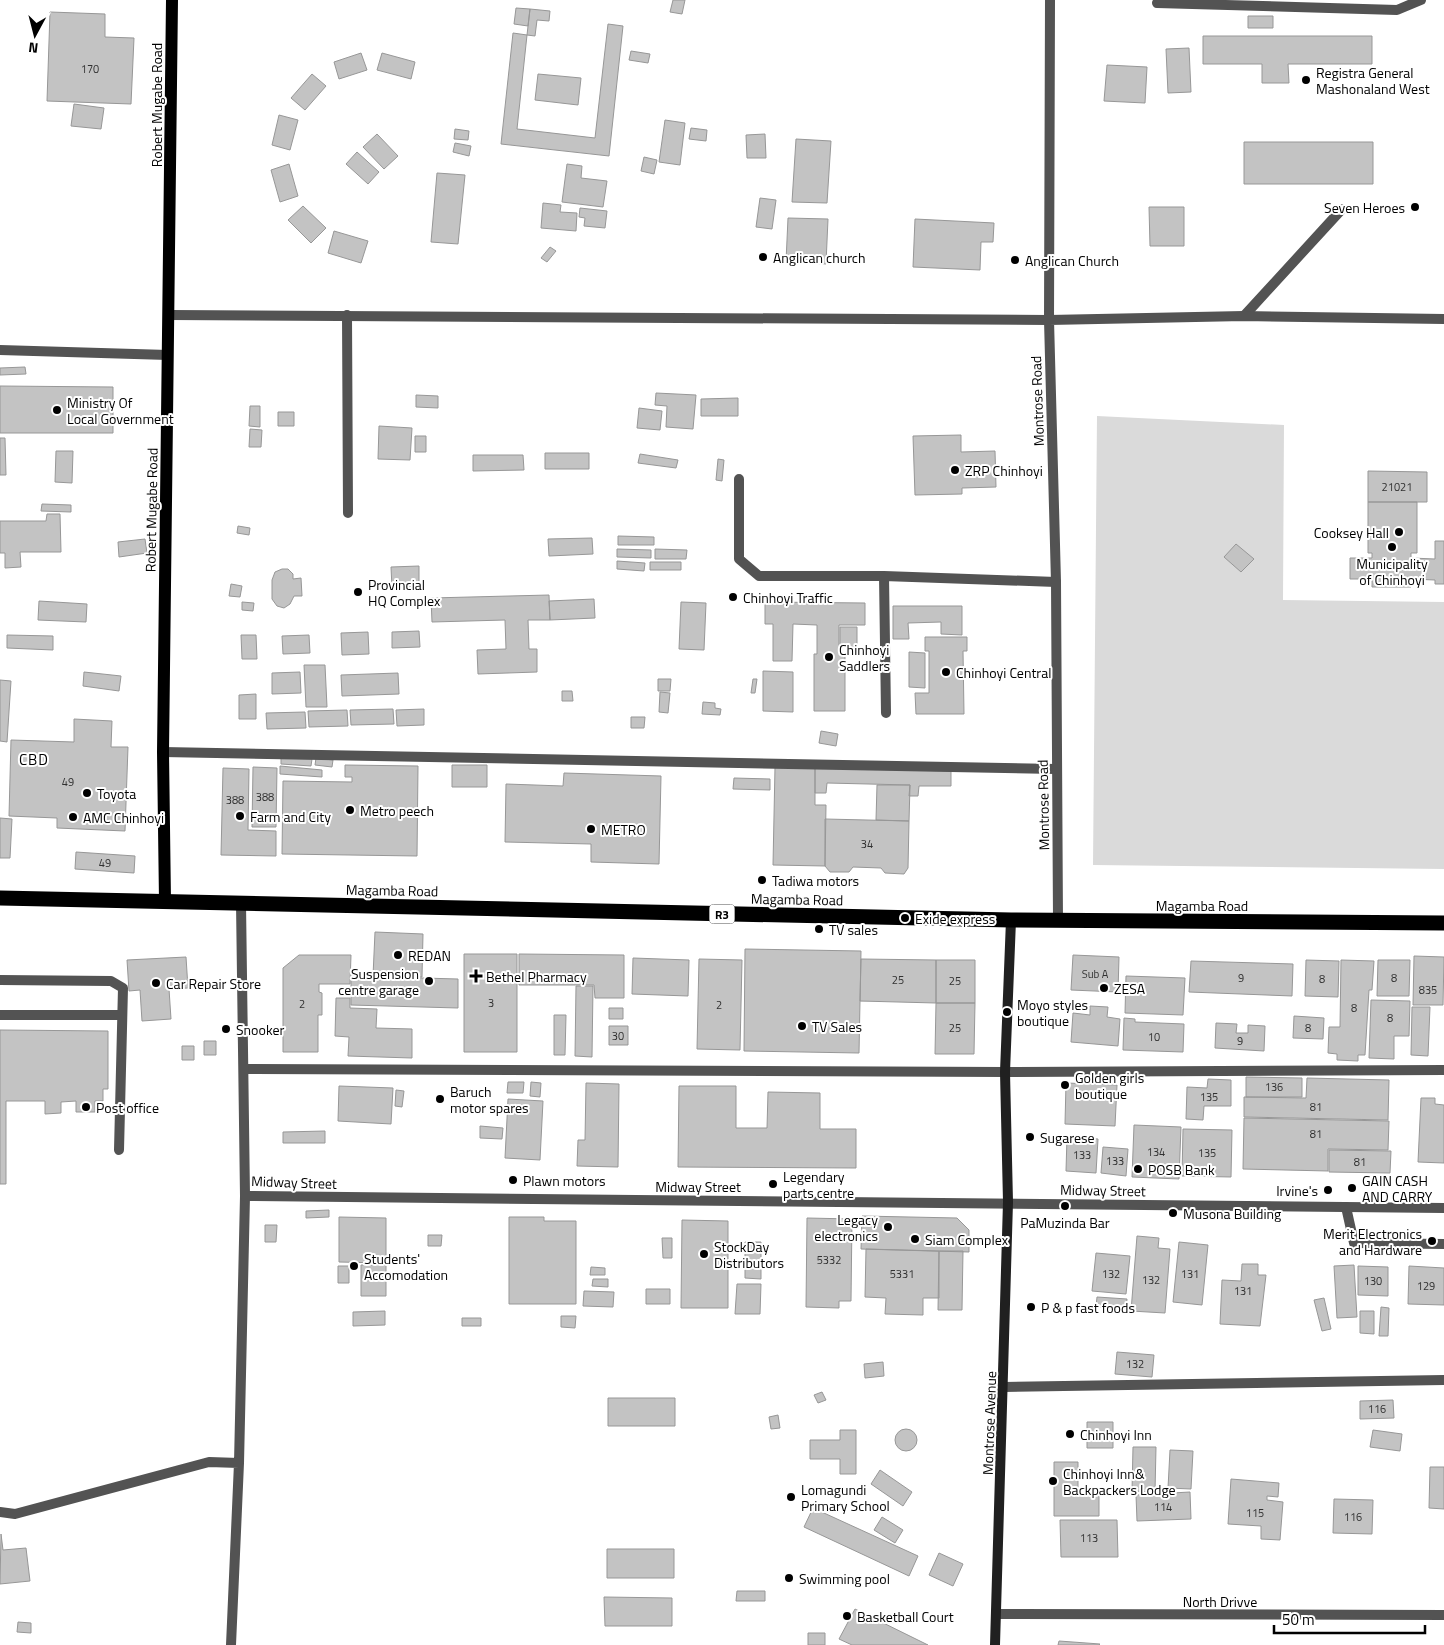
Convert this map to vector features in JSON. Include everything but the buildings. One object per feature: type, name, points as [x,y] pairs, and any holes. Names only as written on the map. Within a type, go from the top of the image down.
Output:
[{"type":"highway","name":"Magamba Road","points":[[0,898],[1011,920],[1444,923]]},
{"type":"main road","name":"Robert Mugabe Road","points":[[165,901],[163,752],[170,315],[172,0]]},
{"type":"street","name":"Montrose Road","points":[[1050,0],[1049,320],[1056,582],[1058,920]]},
{"type":"street","points":[[1157,3],[1258,3],[1397,10],[1421,0]]},
{"type":"street","points":[[1244,316],[1342,209]]},
{"type":"street","points":[[170,315],[1049,320],[1244,316],[1444,319]]},
{"type":"street","points":[[347,315],[348,513]]},
{"type":"street","points":[[0,350],[168,355]]},
{"type":"street","points":[[739,479],[739,559],[759,576],[884,576],[1056,582]]},
{"type":"street","points":[[884,576],[886,713]]},
{"type":"street","points":[[163,752],[1056,769]]},
{"type":"street","name":"Midway Street","points":[[241,903],[245,1196],[1008,1202],[1444,1208]]},
{"type":"street","name":"Montrose Avenue","points":[[995,1645],[1004,1387],[1008,1202],[1005,1072],[1011,920]]},
{"type":"street","points":[[0,980],[111,981],[123,988],[119,1150]]},
{"type":"street","points":[[0,1015],[121,1015]]},
{"type":"street","points":[[244,1069],[1005,1072],[1444,1070]]},
{"type":"street","points":[[232,1645],[239,1462],[245,1196]]},
{"type":"street","points":[[1346,1206],[1354,1243],[1444,1244]]},
{"type":"street","points":[[1004,1387],[1444,1380]]},
{"type":"street","points":[[0,1512],[15,1514],[209,1462],[239,1462]]},
{"type":"street","name":"North Drivve","points":[[996,1614],[1444,1615]]},
{"type":"shaded area","points":[[1097,416],[1284,425],[1283,600],[1444,602],[1444,869],[1093,865]]},
{"type":"place","name":"Registra General Mashonaland West","points":[[1306,80]]},
{"type":"place","name":"Seven Heroes","points":[[1415,207]]},
{"type":"place","name":"Anglican church","points":[[763,257]]},
{"type":"place","name":"Anglican Church","points":[[1015,260]]},
{"type":"place","name":"Ministry Of Local Government","points":[[57,410]]},
{"type":"place","name":"ZRP Chinhoyi","points":[[955,470]]},
{"type":"place","name":"Cooksey Hall","points":[[1399,532]]},
{"type":"place","name":"Municipality of Chinhoyi","points":[[1392,547]]},
{"type":"place","name":"Provincial HQ Complex","points":[[358,592]]},
{"type":"place","name":"Chinhoyi Traffic","points":[[733,597]]},
{"type":"place","name":"Chinhoyi Saddlers","points":[[829,657]]},
{"type":"place","name":"Chinhoyi Central","points":[[946,672]]},
{"type":"place","name":"Toyota","points":[[87,793]]},
{"type":"place","name":"Metro peech","points":[[350,810]]},
{"type":"place","name":"Farm and City","points":[[240,816]]},
{"type":"place","name":"AMC Chinhoyi","points":[[73,817]]},
{"type":"place","name":"METRO","points":[[591,829]]},
{"type":"place","name":"Tadiwa motors","points":[[762,880]]},
{"type":"place","name":"Exide express","points":[[905,918]]},
{"type":"place","name":"TV sales","points":[[819,929]]},
{"type":"place","name":"REDAN","points":[[398,955]]},
{"type":"place","name":"Bethel Pharmacy","points":[[476,976]]},
{"type":"place","name":"Suspension centre garage","points":[[429,981]]},
{"type":"place","name":"Car Repair Store","points":[[156,983]]},
{"type":"place","name":"ZESA","points":[[1104,988]]},
{"type":"place","name":"Moyo styles boutique","points":[[1007,1012]]},
{"type":"place","name":"TV Sales","points":[[802,1026]]},
{"type":"place","name":"Snooker","points":[[226,1029]]},
{"type":"place","name":"Golden girls boutique","points":[[1065,1085]]},
{"type":"place","name":"Baruch motor spares","points":[[440,1099]]},
{"type":"place","name":"Post office","points":[[86,1107]]},
{"type":"place","name":"Sugarese","points":[[1030,1137]]},
{"type":"place","name":"POSB Bank","points":[[1138,1169]]},
{"type":"place","name":"Plawn motors","points":[[513,1180]]},
{"type":"place","name":"Legendary parts centre","points":[[773,1184]]},
{"type":"place","name":"GAIN CASH AND CARRY","points":[[1352,1188]]},
{"type":"place","name":"Irvine's","points":[[1328,1190]]},
{"type":"place","name":"PaMuzinda Bar","points":[[1065,1206]]},
{"type":"place","name":"Musona Building","points":[[1173,1213]]},
{"type":"place","name":"Legacy electronics","points":[[888,1227]]},
{"type":"place","name":"Siam Complex","points":[[915,1239]]},
{"type":"place","name":"Merit Electronics and Hardware","points":[[1432,1241]]},
{"type":"place","name":"StockDay Distributors","points":[[704,1254]]},
{"type":"place","name":"Students' Accomodation","points":[[354,1266]]},
{"type":"place","name":"P & p fast foods","points":[[1031,1307]]},
{"type":"place","name":"Chinhoyi Inn","points":[[1070,1434]]},
{"type":"place","name":"Chinhoyi Inn& Backpackers Lodge","points":[[1053,1481]]},
{"type":"place","name":"Lomagundi Primary School","points":[[791,1497]]},
{"type":"place","name":"Swimming pool","points":[[789,1578]]},
{"type":"place","name":"Basketball Court","points":[[847,1616]]},
{"type":"district","name":"CBD","points":[[34,759]]}]
